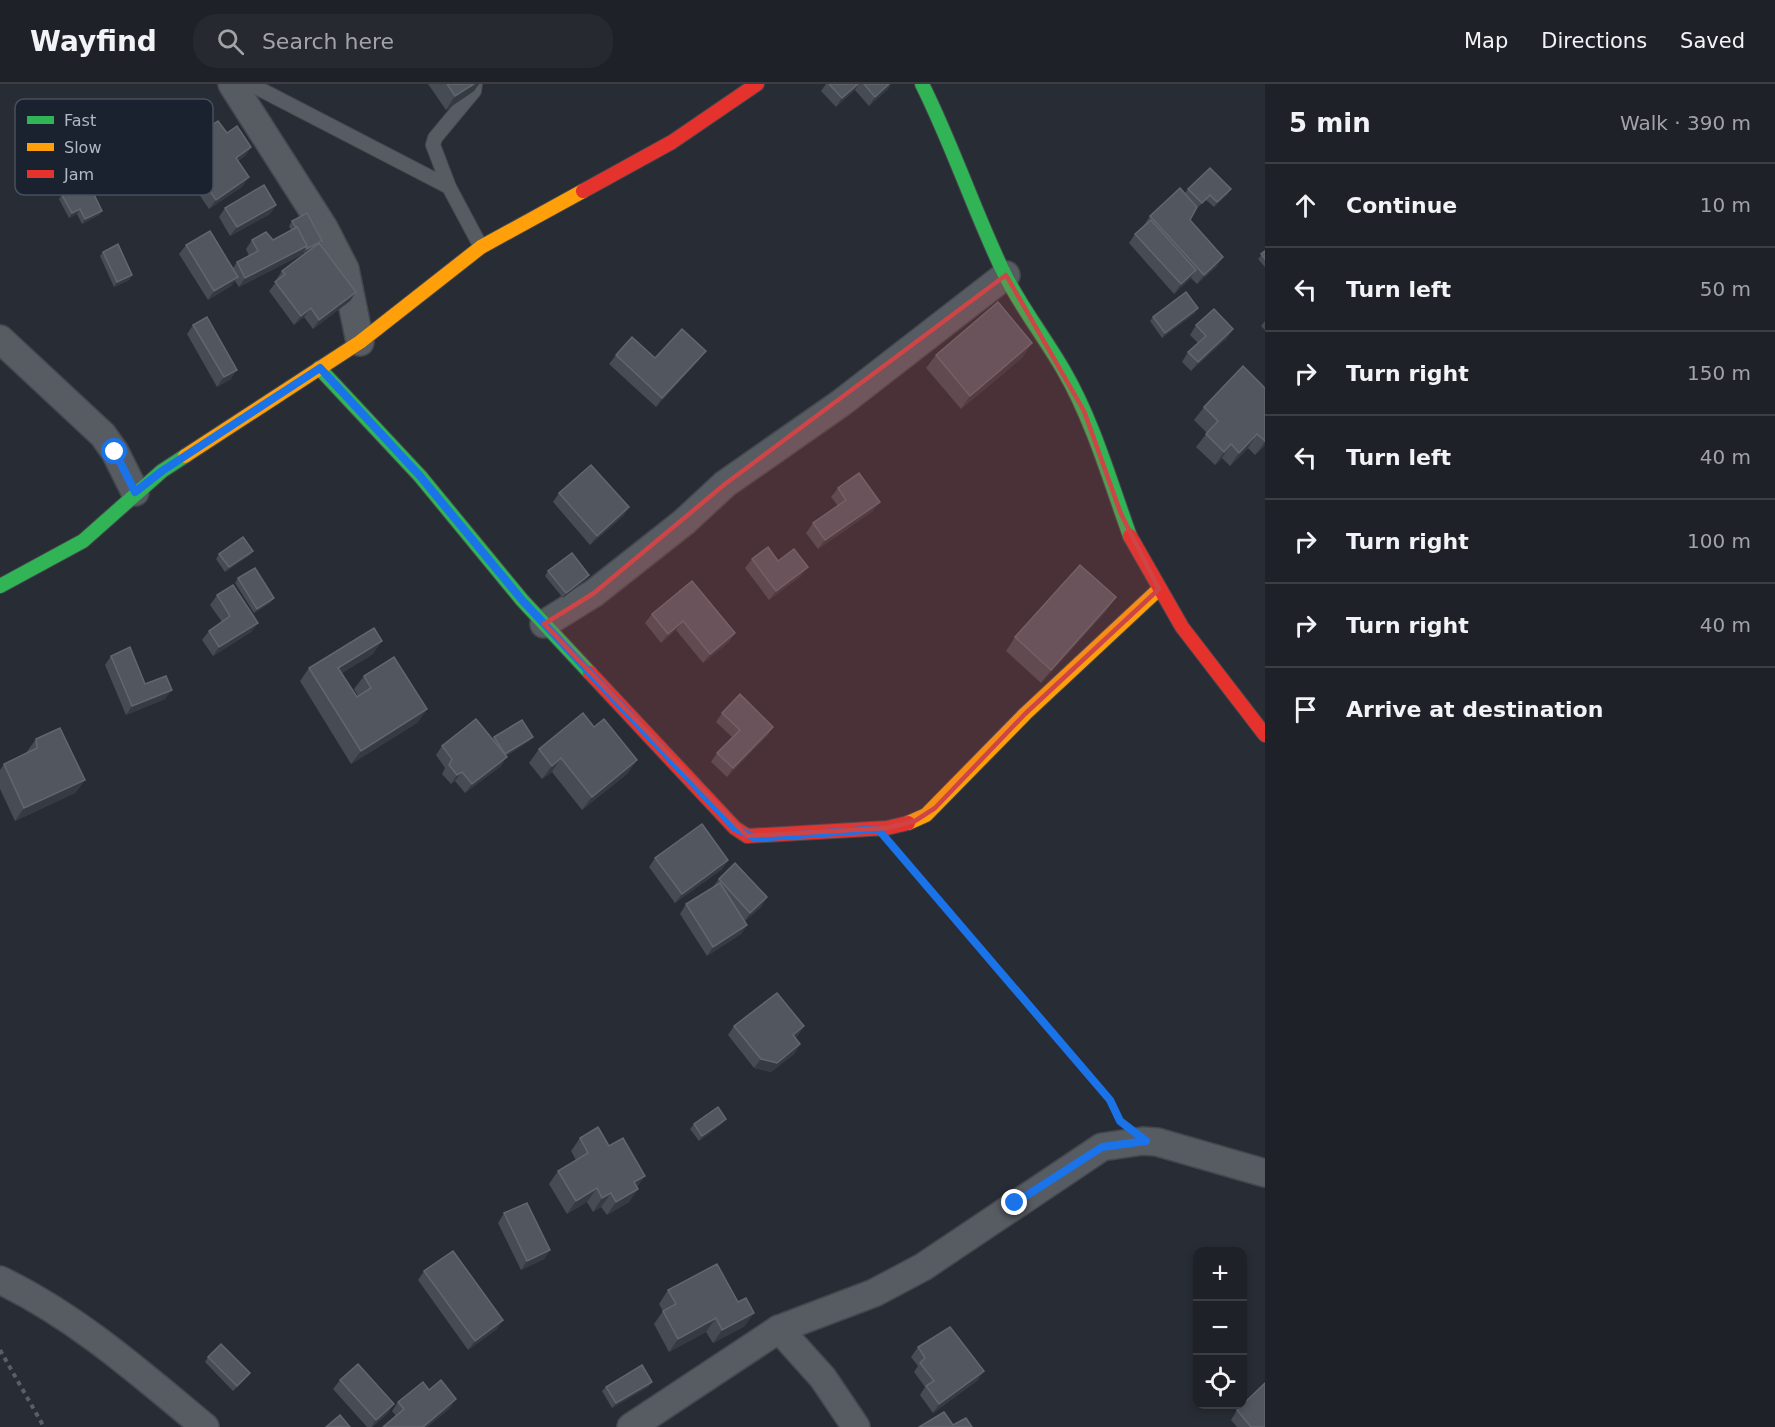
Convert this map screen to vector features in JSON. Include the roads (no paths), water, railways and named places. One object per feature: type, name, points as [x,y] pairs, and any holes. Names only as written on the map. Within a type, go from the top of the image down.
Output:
[{"type":"street","points":[[232,84],[324,228],[345,269],[360,342]]},
{"type":"street","points":[[0,586],[83,541],[135,492],[162,471],[360,342],[481,247],[672,142],[757,84]]},
{"type":"street","points":[[922,84],[945,130],[1006,275],[1028,316],[1064,371],[1084,411],[1132,542],[1182,627],[1265,735]]},
{"type":"street","points":[[544,624],[594,593],[684,522],[726,484],[841,403],[1006,275]]},
{"type":"street","points":[[0,339],[103,435],[135,492]]},
{"type":"street","points":[[320,368],[420,476],[544,624],[735,828],[747,836],[755,838],[878,829],[915,821],[935,808],[1025,714],[1159,589]]},
{"type":"street","points":[[631,1427],[779,1329],[874,1293],[923,1267],[1102,1147],[1146,1141],[1265,1173]]},
{"type":"street","points":[[0,1280],[85,1329],[205,1427]]},
{"type":"street","points":[[779,1329],[823,1378],[856,1427]]},
{"type":"lane","points":[[250,84],[450,187]]},
{"type":"lane","points":[[475,84],[474,91],[433,141],[435,154],[481,247]]}]
